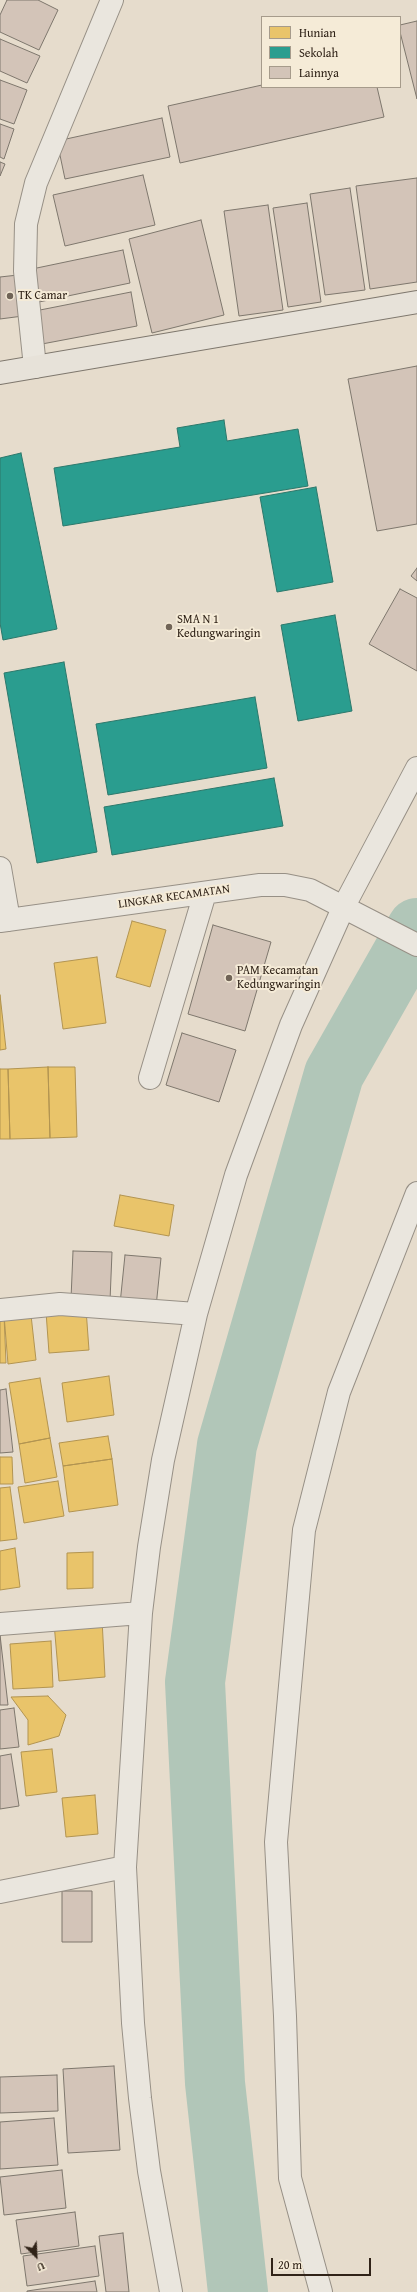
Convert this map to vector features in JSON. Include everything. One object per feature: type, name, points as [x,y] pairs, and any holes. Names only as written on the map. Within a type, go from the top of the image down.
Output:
[{"type":"main road","points":[[0,373],[417,302]]},
{"type":"street","points":[[36,367],[25,271],[26,224],[36,183],[112,0]]},
{"type":"street","points":[[171,2292],[149,2171],[140,2098],[133,2023],[125,1867],[141,1613],[163,1460],[196,1314],[239,1168],[291,1025],[344,906],[417,768]]},
{"type":"street","points":[[0,868],[4,920]]},
{"type":"street","name":"LINGKAR KECAMATAN","points":[[4,920],[260,885],[285,885],[310,890],[344,906],[417,945]]},
{"type":"street","points":[[150,1078],[205,893]]},
{"type":"street","points":[[321,2292],[290,2178],[285,2016],[276,1842],[304,1530],[340,1392],[417,1193]]},
{"type":"street","points":[[0,1310],[60,1304],[196,1314]]},
{"type":"street","points":[[0,1624],[141,1613]]},
{"type":"street","points":[[0,1892],[125,1867]]},
{"type":"building: Hunian","points":[[132,921],[166,930],[150,987],[116,977]]},
{"type":"building: Hunian","points":[[97,957],[106,1023],[63,1029],[54,963]]},
{"type":"building: Hunian","points":[[0,995],[6,1049],[0,1050]]},
{"type":"building: Hunian","points":[[48,1067],[50,1138],[10,1139],[8,1069]]},
{"type":"building: Hunian","points":[[48,1067],[75,1067],[77,1137],[50,1138]]},
{"type":"building: Hunian","points":[[0,1069],[8,1069],[10,1139],[0,1139]]},
{"type":"building: Hunian","points":[[120,1195],[174,1205],[169,1236],[114,1226]]},
{"type":"building: Hunian","points":[[86,1309],[89,1350],[49,1353],[46,1312]]},
{"type":"building: Hunian","points":[[0,1315],[4,1315],[6,1363],[0,1363]]},
{"type":"building: Hunian","points":[[4,1315],[31,1315],[36,1360],[8,1364]]},
{"type":"building: Hunian","points":[[109,1376],[114,1415],[67,1422],[62,1383]]},
{"type":"building: Hunian","points":[[40,1378],[50,1438],[19,1444],[9,1383]]},
{"type":"building: Hunian","points":[[108,1436],[112,1459],[63,1466],[59,1443]]},
{"type":"building: Hunian","points":[[50,1438],[57,1477],[25,1483],[19,1444]]},
{"type":"building: Hunian","points":[[0,1457],[12,1457],[13,1484],[0,1484]]},
{"type":"building: Hunian","points":[[112,1459],[118,1505],[69,1512],[63,1466]]},
{"type":"building: Hunian","points":[[58,1481],[64,1516],[24,1523],[18,1487]]},
{"type":"building: Hunian","points":[[10,1487],[17,1539],[0,1541],[0,1488]]},
{"type":"building: Hunian","points":[[15,1548],[20,1587],[0,1590],[0,1551]]},
{"type":"building: Hunian","points":[[93,1552],[93,1588],[67,1589],[67,1553]]},
{"type":"building: Hunian","points":[[102,1619],[105,1677],[59,1681],[54,1623]]},
{"type":"building: Hunian","points":[[51,1641],[53,1687],[13,1689],[10,1644]]},
{"type":"building: Hunian","points":[[48,1696],[66,1715],[59,1736],[28,1745],[28,1720],[11,1697]]},
{"type":"building: Hunian","points":[[52,1749],[57,1792],[26,1796],[21,1752]]},
{"type":"building: Hunian","points":[[95,1795],[98,1834],[66,1837],[62,1798]]},
{"type":"building: Sekolah","points":[[224,420],[227,441],[298,429],[308,486],[63,526],[54,468],[180,447],[177,428]]},
{"type":"building: Sekolah","points":[[21,453],[57,629],[3,640],[0,623],[0,458]]},
{"type":"building: Sekolah","points":[[316,487],[333,582],[277,592],[260,497]]},
{"type":"building: Sekolah","points":[[335,615],[352,711],[298,721],[281,625]]},
{"type":"building: Sekolah","points":[[64,662],[97,852],[37,863],[4,673]]},
{"type":"building: Sekolah","points":[[255,697],[267,768],[108,795],[96,724]]},
{"type":"building: Sekolah","points":[[274,778],[283,826],[112,855],[104,807]]},
{"type":"building: Lainnya","points":[[7,0],[38,0],[58,10],[39,50],[0,32],[0,15]]},
{"type":"building: Lainnya","points":[[417,21],[417,99],[401,36],[401,25]]},
{"type":"building: Lainnya","points":[[0,39],[40,56],[27,83],[0,71]]},
{"type":"building: Lainnya","points":[[0,80],[27,90],[14,124],[0,119]]},
{"type":"building: Lainnya","points":[[261,85],[261,88],[377,88],[384,117],[180,163],[168,106]]},
{"type":"building: Lainnya","points":[[162,118],[170,157],[65,179],[57,141]]},
{"type":"building: Lainnya","points":[[0,124],[14,129],[4,159],[0,157]]},
{"type":"building: Lainnya","points":[[0,162],[5,164],[0,176]]},
{"type":"building: Lainnya","points":[[143,175],[155,225],[65,246],[53,195]]},
{"type":"building: Lainnya","points":[[417,178],[417,282],[370,289],[356,186]]},
{"type":"building: Lainnya","points":[[350,188],[365,290],[325,295],[310,194]]},
{"type":"building: Lainnya","points":[[307,203],[321,302],[288,307],[273,208]]},
{"type":"building: Lainnya","points":[[268,205],[283,310],[239,316],[224,211]]},
{"type":"building: Lainnya","points":[[201,220],[224,315],[152,333],[129,239]]},
{"type":"building: Lainnya","points":[[123,250],[130,283],[39,302],[32,269]]},
{"type":"building: Lainnya","name":"TK Camar","points":[[18,275],[23,316],[0,319],[0,277]]},
{"type":"building: Lainnya","points":[[131,292],[137,326],[42,344],[35,311]]},
{"type":"building: Lainnya","points":[[417,366],[417,524],[377,531],[348,379]]},
{"type":"building: Lainnya","points":[[417,568],[417,581],[411,576]]},
{"type":"building: Lainnya","points":[[400,589],[417,598],[417,671],[369,644]]},
{"type":"building: Lainnya","name":"PAM Kecamatan Kedungwaringin","points":[[213,925],[271,942],[245,1031],[188,1014]]},
{"type":"building: Lainnya","points":[[182,1033],[236,1050],[219,1102],[166,1085]]},
{"type":"building: Lainnya","points":[[73,1251],[112,1252],[110,1301],[71,1299]]},
{"type":"building: Lainnya","points":[[125,1255],[161,1258],[156,1307],[120,1304]]},
{"type":"building: Lainnya","points":[[6,1389],[13,1452],[0,1453],[0,1390]]},
{"type":"building: Lainnya","points":[[0,1635],[8,1705],[0,1705]]},
{"type":"building: Lainnya","points":[[14,1708],[19,1747],[0,1749],[0,1710]]},
{"type":"building: Lainnya","points":[[11,1754],[19,1806],[0,1809],[0,1756]]},
{"type":"building: Lainnya","points":[[62,1891],[92,1891],[92,1942],[62,1942]]},
{"type":"building: Lainnya","points":[[114,2066],[120,2150],[68,2153],[63,2069]]},
{"type":"building: Lainnya","points":[[57,2075],[58,2111],[0,2113],[0,2077]]},
{"type":"building: Lainnya","points":[[54,2118],[58,2165],[0,2169],[0,2122]]},
{"type":"building: Lainnya","points":[[62,2170],[66,2208],[4,2215],[0,2177]]},
{"type":"building: Lainnya","points":[[75,2212],[79,2246],[21,2254],[16,2220]]},
{"type":"building: Lainnya","points":[[123,2233],[129,2292],[106,2292],[99,2236]]},
{"type":"building: Lainnya","points":[[95,2246],[99,2276],[27,2286],[23,2256]]},
{"type":"building: Lainnya","points":[[95,2281],[97,2292],[27,2292],[27,2291]]},
{"type":"waterway","points":[[238,2292],[215,2083],[195,1682],[227,1445],[334,1074],[417,928]]},
{"type":"place","name":"TK Camar","points":[[10,296]]},
{"type":"place","name":"SMA N 1 Kedungwaringin","points":[[169,627]]},
{"type":"place","name":"PAM Kecamatan Kedungwaringin","points":[[229,978]]}]
